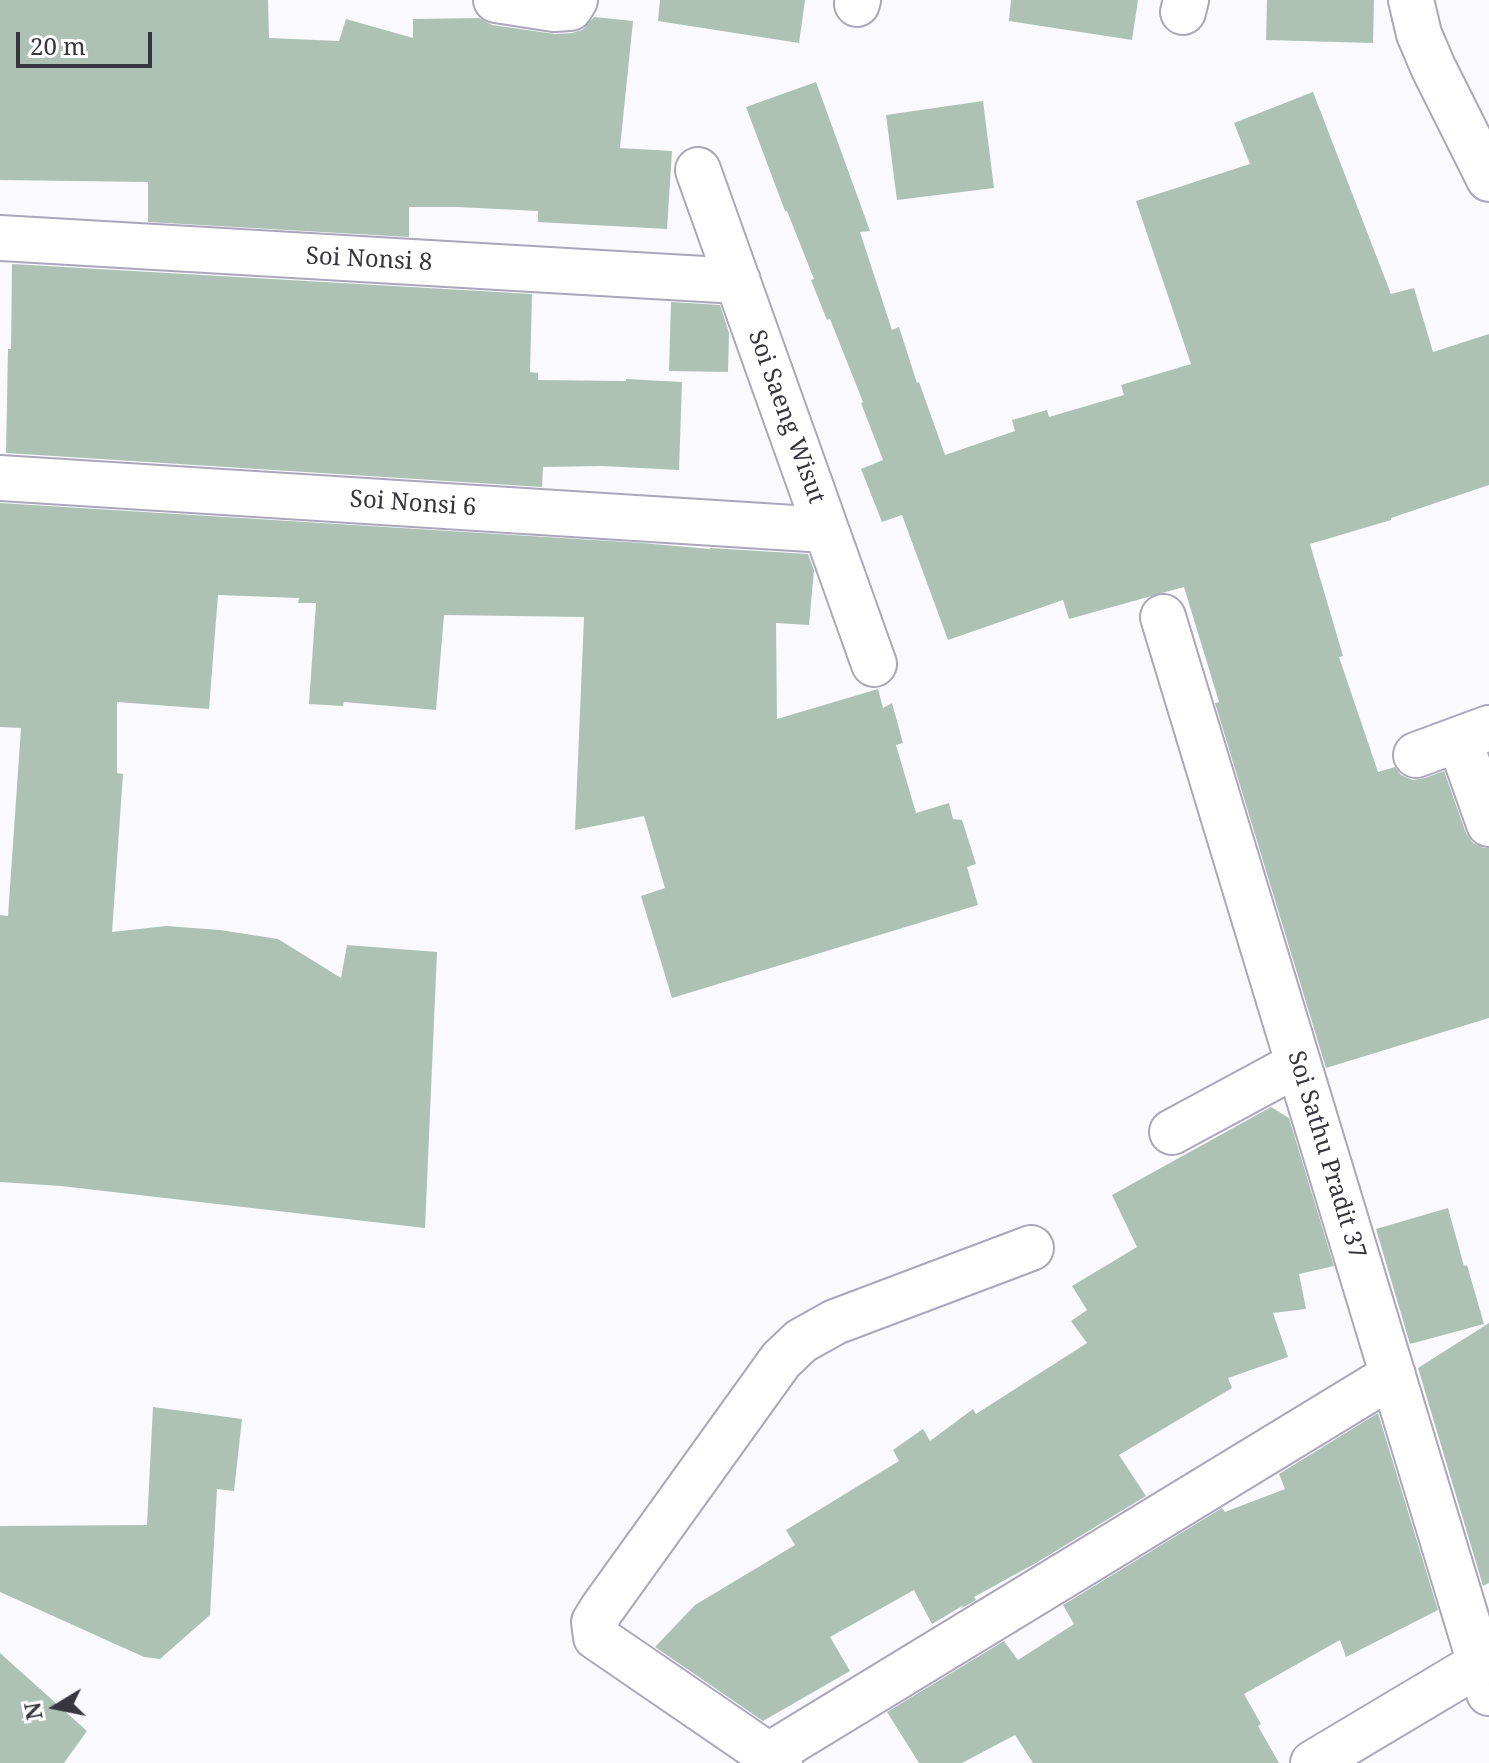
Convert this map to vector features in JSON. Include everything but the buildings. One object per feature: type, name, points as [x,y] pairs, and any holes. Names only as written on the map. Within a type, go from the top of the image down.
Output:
[{"type":"street","points":[[496,0],[554,9],[572,4]]},
{"type":"street","points":[[1411,0],[1419,34],[1433,67],[1489,179]]},
{"type":"street","name":"Soi Saeng Wisut","points":[[698,170],[874,664]]},
{"type":"street","name":"Soi Nonsi 8","points":[[0,238],[738,281]]},
{"type":"street","name":"Soi Nonsi 6","points":[[0,478],[826,530]]},
{"type":"street","name":"Soi Sathu Pradit 37","points":[[1163,617],[1484,1679]]},
{"type":"street","points":[[1416,755],[1474,733],[1489,824]]},
{"type":"street","points":[[1172,1132],[1298,1064]]},
{"type":"street","points":[[1031,1248],[835,1322],[801,1341],[781,1360],[602,1609],[594,1622],[596,1637],[774,1759],[1393,1375]]},
{"type":"street","points":[[1313,1763],[1484,1679]]}]
